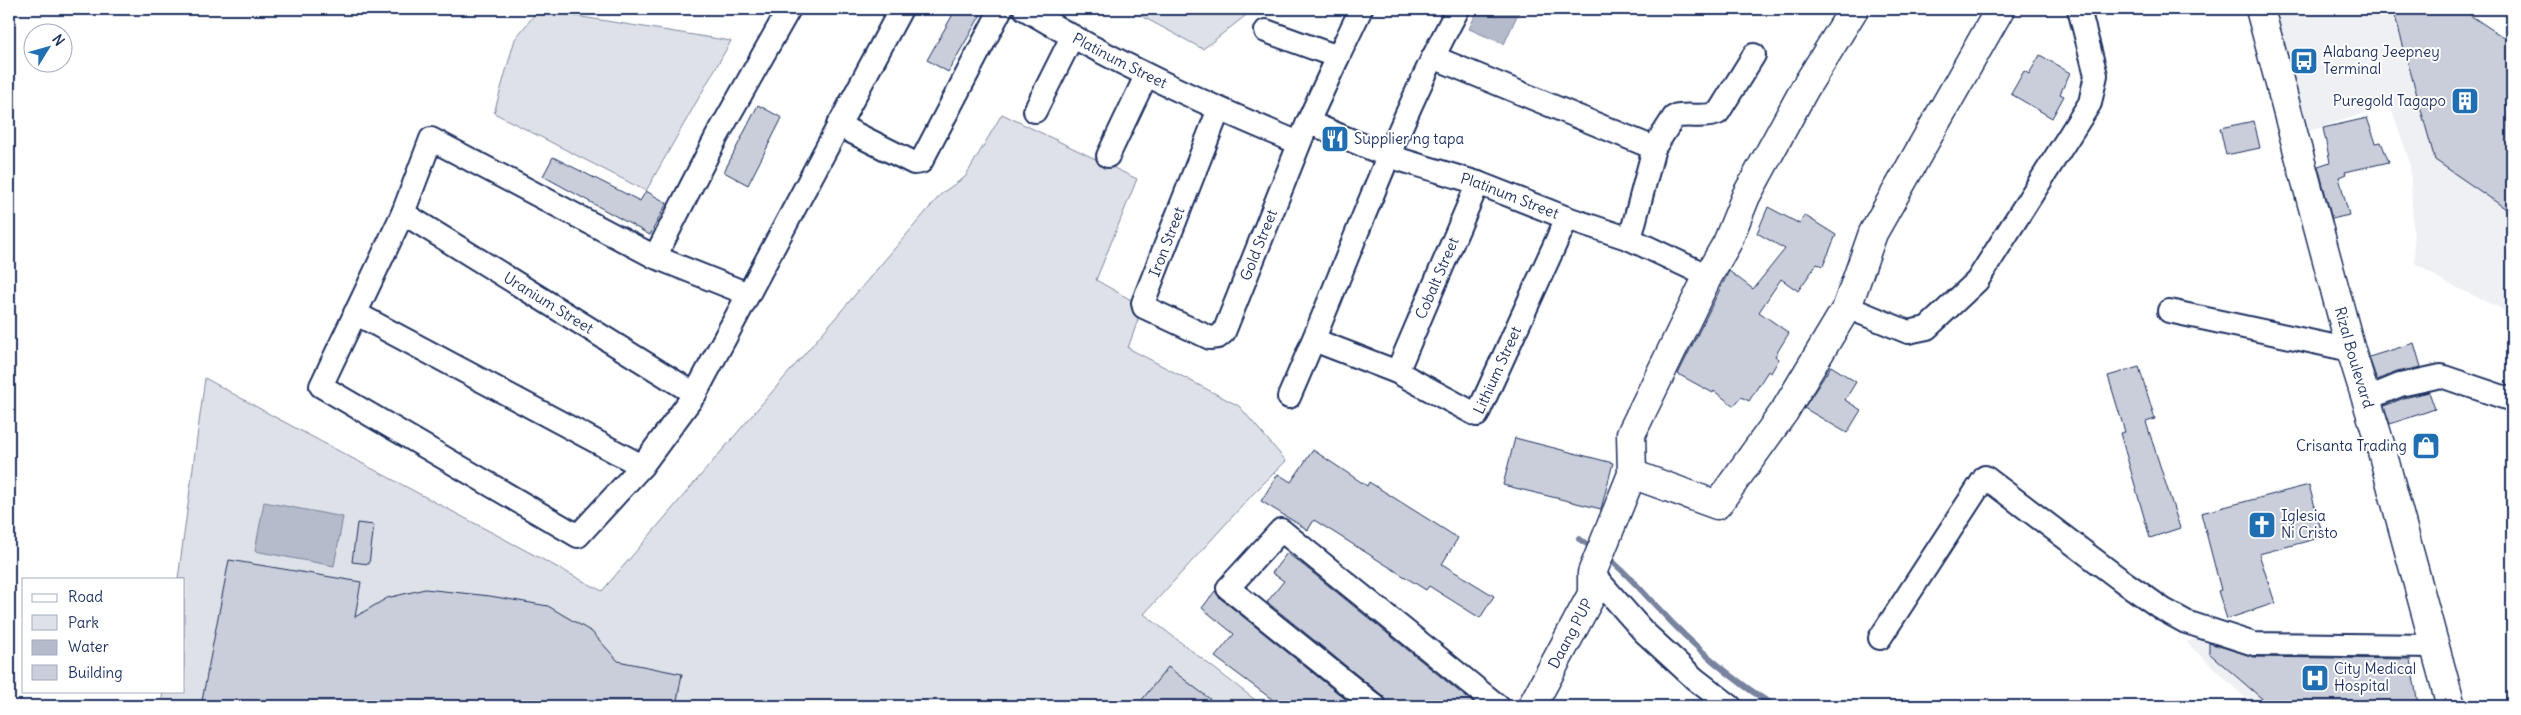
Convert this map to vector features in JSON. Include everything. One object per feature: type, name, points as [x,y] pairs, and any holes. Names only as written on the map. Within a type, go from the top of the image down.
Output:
[{"type":"street","points":[[655,257],[716,138],[789,9]]},
{"type":"street","points":[[748,294],[655,257],[431,139],[403,213],[321,386],[578,536],[642,466],[695,394],[901,9]]},
{"type":"street","points":[[838,125],[914,163],[921,162],[1001,9]]},
{"type":"street","name":"Platinum Street","points":[[1025,9],[1072,37],[1146,76],[1299,143]]},
{"type":"street","name":"Gold Street","points":[[1210,338],[1218,337],[1224,332],[1299,143],[1361,9]]},
{"type":"street","points":[[1289,397],[1388,156],[1432,57],[1458,9]]},
{"type":"street","points":[[1854,9],[1805,88],[1746,196],[1727,243],[1708,276],[1631,434],[1632,474],[1717,505],[1784,412],[1847,307],[1873,233],[2000,9]]},
{"type":"street","points":[[1847,307],[1908,332],[1927,328],[1978,281],[2090,102],[2096,75],[2079,9]]},
{"type":"street","name":"Rizal Boulevard","points":[[2260,9],[2351,350],[2451,706]]},
{"type":"street","points":[[1266,31],[1338,57]]},
{"type":"street","points":[[1035,111],[1072,37]]},
{"type":"street","points":[[1630,239],[1654,148],[1674,117],[1684,114],[1707,117],[1718,113],[1754,55]]},
{"type":"street","points":[[1432,57],[1654,148]]},
{"type":"street","points":[[1108,156],[1146,76]]},
{"type":"street","name":"Iron Street","points":[[1210,338],[1144,306],[1143,303],[1218,109]]},
{"type":"street","name":"Platinum Street","points":[[1308,122],[1388,156],[1478,183],[1567,218],[1630,239],[1708,276]]},
{"type":"street","name":"Cobalt Street","points":[[1397,372],[1478,183]]},
{"type":"street","name":"Uranium Street","points":[[403,213],[695,394]]},
{"type":"street","name":"Lithium Street","points":[[1314,340],[1397,372],[1477,415],[1567,218]]},
{"type":"street","points":[[2169,312],[2351,350]]},
{"type":"street","points":[[355,313],[642,466]]},
{"type":"street","points":[[2366,399],[2400,386],[2441,376],[2512,400]]},
{"type":"street","name":"Daang PUP","points":[[1532,706],[1592,594],[1594,569],[1632,474]]},
{"type":"street","points":[[1880,638],[1985,477],[2122,580],[2164,610],[2186,622],[2254,644],[2435,646]]},
{"type":"street","points":[[1375,706],[1228,588],[1281,530],[1498,706]]},
{"type":"street","points":[[1594,569],[1643,630],[1695,679],[1730,706]]},
{"type":"shaded area","points":[[2291,9],[2461,9],[2512,43],[2512,314],[2445,282],[2415,263],[2410,163],[2390,105],[2309,131],[2277,18]]},
{"type":"shaded area","points":[[2201,637],[2253,651],[2409,657],[2419,706],[2253,705],[2186,642]]},
{"type":"green space","points":[[1128,9],[1254,9],[1203,49]]},
{"type":"green space","points":[[538,10],[731,41],[646,191],[494,113],[515,39]]},
{"type":"green space","points":[[1002,114],[1137,179],[1096,280],[1133,301],[1138,320],[1128,348],[1239,406],[1286,461],[1252,495],[1144,614],[1263,706],[161,706],[163,692],[185,692],[185,578],[178,578],[205,378],[602,591],[942,193],[965,177]]},
{"type":"water","points":[[1478,9],[1520,9],[1504,44],[1469,29]]},
{"type":"water","points":[[264,502],[343,517],[334,566],[255,551]]},
{"type":"building","points":[[956,9],[984,9],[948,72],[927,60]]},
{"type":"building","name":"Puregold Tagapo","points":[[2393,9],[2461,9],[2512,43],[2512,213],[2435,160]]},
{"type":"building","points":[[2040,55],[2070,73],[2060,94],[2064,96],[2052,118],[2011,94],[2024,71],[2029,74]]},
{"type":"building","points":[[758,105],[782,118],[748,185],[724,172]]},
{"type":"building","points":[[2367,118],[2376,143],[2381,142],[2389,162],[2345,172],[2346,174],[2339,177],[2349,215],[2332,219],[2318,166],[2330,162],[2323,128]]},
{"type":"building","points":[[2254,121],[2260,148],[2226,155],[2220,128]]},
{"type":"building","points":[[553,157],[640,201],[646,191],[667,203],[650,235],[543,176]]},
{"type":"building","points":[[1768,207],[1800,224],[1804,215],[1836,235],[1823,266],[1817,264],[1798,291],[1781,279],[1759,312],[1789,333],[1775,356],[1779,359],[1771,373],[1768,371],[1749,401],[1741,397],[1734,406],[1714,391],[1713,393],[1678,374],[1729,271],[1753,289],[1785,249],[1757,233]]},
{"type":"building","points":[[2414,343],[2421,367],[2397,372],[2377,380],[2369,357]]},
{"type":"building","points":[[1831,366],[1856,382],[1845,400],[1861,410],[1847,433],[1804,408]]},
{"type":"building","points":[[2139,367],[2155,419],[2146,422],[2180,528],[2150,538],[2120,433],[2125,432],[2108,376]]},
{"type":"building","points":[[2429,392],[2435,409],[2390,424],[2384,406],[2404,398]]},
{"type":"building","points":[[1515,438],[1613,463],[1601,509],[1503,485]]},
{"type":"building","points":[[1313,450],[1367,486],[1369,482],[1458,538],[1442,564],[1494,596],[1480,618],[1429,586],[1426,590],[1314,520],[1308,530],[1261,501],[1278,474],[1291,482]]},
{"type":"building","name":"Iglesia Ni Cristo","points":[[2309,485],[2323,537],[2259,554],[2275,603],[2227,619],[2218,591],[2221,590],[2201,513]]},
{"type":"building","points":[[357,523],[374,525],[369,564],[352,562]]},
{"type":"building","points":[[1287,553],[1477,706],[1388,706],[1383,696],[1267,602],[1284,581],[1272,573]]},
{"type":"building","points":[[229,560],[361,582],[355,617],[387,598],[425,589],[490,596],[548,606],[592,632],[618,661],[682,674],[676,706],[201,706]]},
{"type":"building","points":[[1215,591],[1220,598],[1354,706],[1281,706],[1215,657],[1234,634],[1202,608]]},
{"type":"building","points":[[2209,643],[2254,657],[2410,659],[2418,704],[2267,703],[2209,653]]},
{"type":"building","points":[[1168,667],[1219,706],[1137,706]]},
{"type":"waterway","points":[[1579,539],[1595,549]]},
{"type":"waterway","points":[[1605,556],[1627,575],[1672,623],[1700,649],[1730,675],[1775,706]]},
{"type":"place","name":"Alabang Jeepney Terminal","points":[[2304,61]]},
{"type":"place","name":"Puregold Tagapo","points":[[2465,101]]},
{"type":"place","name":"Supplier ng tapa","points":[[1335,139]]},
{"type":"place","name":"Crisanta Trading","points":[[2426,446]]},
{"type":"place","name":"Iglesia Ni Cristo","points":[[2262,525]]},
{"type":"place","name":"City Medical Hospital","points":[[2315,678]]}]
